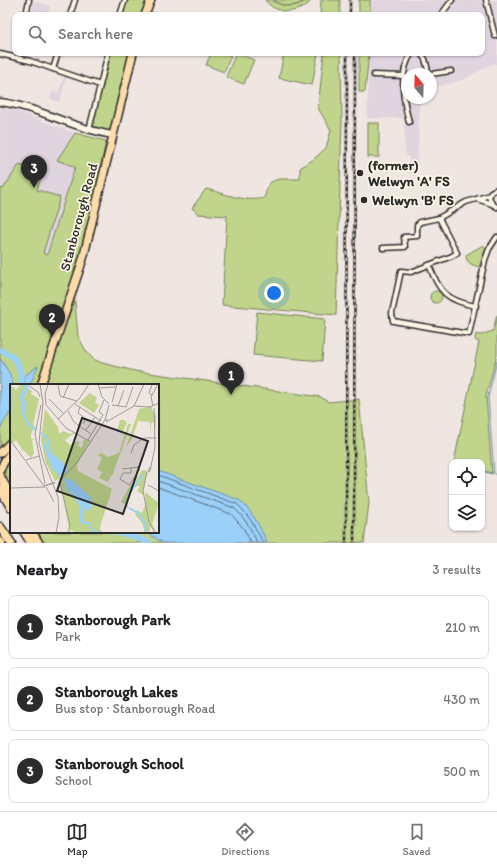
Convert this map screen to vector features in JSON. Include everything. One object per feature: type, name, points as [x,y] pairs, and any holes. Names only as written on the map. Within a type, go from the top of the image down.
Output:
[{"type":"highway","points":[[0,527],[11,543]]},
{"type":"main road","points":[[146,12],[151,0]]},
{"type":"main road","name":"Stanborough Road","points":[[41,384],[83,259],[132,56]]},
{"type":"main road","points":[[0,454],[10,443]]},
{"type":"main road","points":[[10,453],[5,460],[0,472],[10,494]]},
{"type":"main road","points":[[0,489],[10,506]]},
{"type":"main road","points":[[25,533],[31,543]]},
{"type":"main road","points":[[33,533],[39,543]]},
{"type":"street","points":[[27,12],[29,0]]},
{"type":"street","points":[[71,12],[75,0]]},
{"type":"street","points":[[121,12],[125,0]]},
{"type":"street","points":[[443,12],[452,0]]},
{"type":"street","points":[[486,0],[496,36]]},
{"type":"street","points":[[0,54],[19,58],[100,85]]},
{"type":"street","points":[[53,69],[57,56]]},
{"type":"street","points":[[89,130],[107,56]]},
{"type":"street","points":[[406,68],[410,56]]},
{"type":"street","points":[[423,56],[428,68]]},
{"type":"street","points":[[437,73],[451,71]]},
{"type":"street","points":[[374,75],[401,76]]},
{"type":"street","points":[[0,102],[32,109],[100,134],[113,135]]},
{"type":"street","points":[[405,104],[409,122]]},
{"type":"street","points":[[100,134],[111,144]]},
{"type":"street","points":[[383,248],[405,247],[404,237],[417,236],[418,224],[439,218],[466,202],[490,195],[497,189]]},
{"type":"street","points":[[490,195],[497,210]]},
{"type":"street","points":[[477,199],[494,206]]},
{"type":"street","points":[[439,218],[457,253],[411,272],[401,272],[392,313],[393,321],[468,335],[471,333],[485,260],[489,249],[497,237]]},
{"type":"street","points":[[429,265],[437,286],[449,297],[460,302],[476,306]]},
{"type":"shaded area","points":[[370,0],[497,0],[497,64],[492,64],[465,79],[437,87],[437,68],[401,68],[401,104],[420,104],[417,174],[409,173],[409,158],[405,153],[404,118],[367,118],[369,56],[485,56],[485,12],[370,12]]},
{"type":"shaded area","points":[[33,1],[51,6],[49,12],[31,10]]},
{"type":"shaded area","points":[[64,77],[67,77],[59,102],[50,99],[52,92],[58,93]]},
{"type":"shaded area","points":[[0,108],[16,111],[75,133],[58,159],[76,167],[43,270],[0,247]]},
{"type":"green space","points":[[127,0],[148,0],[144,12],[123,12]]},
{"type":"green space","points":[[265,0],[272,1],[280,5],[293,6],[312,0],[301,8],[282,11],[276,9]]},
{"type":"green space","points":[[273,0],[305,0],[301,3],[289,6]]},
{"type":"green space","points":[[321,0],[340,0],[340,12],[320,12]]},
{"type":"green space","points":[[359,0],[370,0],[370,12],[359,12]]},
{"type":"green space","points":[[110,56],[130,56],[111,130],[106,132],[94,129],[92,125]]},
{"type":"green space","points":[[210,56],[231,56],[224,72],[206,65]]},
{"type":"green space","points":[[235,56],[244,56],[254,60],[244,84],[226,77]]},
{"type":"green space","points":[[283,56],[317,56],[312,85],[279,78]]},
{"type":"green space","points":[[324,56],[341,56],[342,121],[336,315],[222,305],[227,216],[198,214],[192,208],[206,189],[235,197],[257,199],[264,198],[269,183],[278,179],[300,179],[300,168],[314,159],[326,148],[331,130],[318,108]]},
{"type":"green space","points":[[359,56],[369,56],[365,92],[359,92]]},
{"type":"green space","points":[[368,123],[379,123],[379,157],[368,157]]},
{"type":"green space","points":[[75,133],[106,141],[81,256],[73,281],[78,336],[86,351],[93,359],[102,363],[135,371],[321,397],[328,402],[359,399],[369,503],[364,543],[44,543],[39,533],[159,533],[159,384],[10,384],[10,479],[5,476],[5,470],[0,463],[0,188],[3,189],[19,165],[43,171],[37,190],[60,197],[43,253],[47,255],[75,167],[57,160]]},
{"type":"green space","points":[[483,245],[486,248],[479,267],[470,263],[467,260],[466,255]]},
{"type":"green space","points":[[438,291],[441,292],[441,302],[434,303],[431,302],[430,295],[431,292]]},
{"type":"green space","points":[[257,312],[325,319],[322,361],[253,355]]},
{"type":"green space","points":[[497,315],[497,355],[486,396],[492,474],[485,472],[485,459],[455,459],[479,342],[475,340],[476,334],[481,335],[493,331]]},
{"type":"water","points":[[0,358],[10,374],[13,384],[10,384],[10,413],[0,429]]},
{"type":"water","points":[[38,366],[30,384],[25,384],[24,376]]},
{"type":"water","points":[[159,471],[239,500],[256,520],[267,543],[163,543],[148,533],[159,533]]},
{"type":"waterway","points":[[0,350],[15,359],[19,367],[22,384]]},
{"type":"waterway","points":[[497,361],[488,397],[494,473],[497,475]]},
{"type":"waterway","points":[[485,472],[493,473]]},
{"type":"waterway","points":[[119,533],[130,535],[150,543]]},
{"type":"railway","points":[[350,0],[350,12]]},
{"type":"railway","points":[[346,543],[347,56]]},
{"type":"railway","points":[[354,543],[355,56]]},
{"type":"place","name":"(former) Welwyn 'A' FS","points":[[360,173]]},
{"type":"place","name":"Stanborough School","points":[[34,188]]},
{"type":"place","name":"Welwyn 'B' FS","points":[[364,200]]},
{"type":"place","name":"Stanborough Lakes","points":[[52,337]]},
{"type":"place","name":"Stanborough Park","points":[[231,395]]}]
